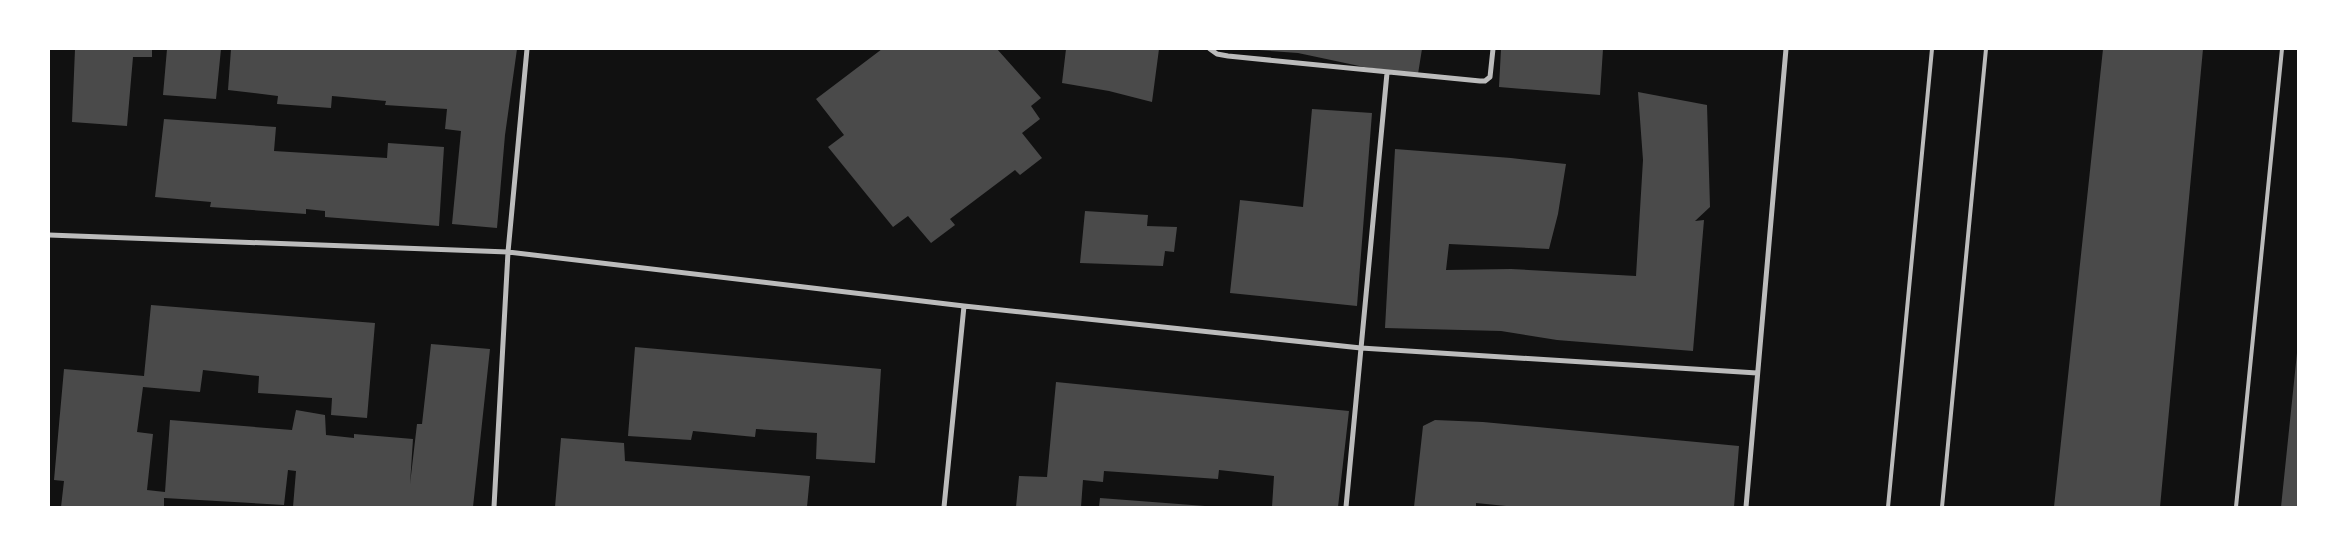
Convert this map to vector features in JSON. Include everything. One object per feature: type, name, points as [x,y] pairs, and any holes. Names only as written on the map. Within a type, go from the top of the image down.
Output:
[{"type":"street","points":[[494,507],[508,252],[527,49]]},
{"type":"street","points":[[1210,50],[1228,56],[1480,82],[1488,79],[1491,74],[1493,49]]},
{"type":"street","points":[[1746,507],[1786,49]]},
{"type":"street","points":[[1346,507],[1387,73]]},
{"type":"street","points":[[49,235],[508,252],[964,306],[1361,348],[1757,373]]},
{"type":"street","points":[[944,507],[964,306]]},
{"type":"lane","points":[[1888,507],[1932,49]]},
{"type":"lane","points":[[1942,507],[1986,49]]},
{"type":"lane","points":[[2236,507],[2282,49]]},
{"type":"building","points":[[75,49],[152,49],[152,57],[133,57],[127,126],[72,122]]},
{"type":"building","points":[[167,49],[221,49],[216,99],[163,95]]},
{"type":"building","points":[[231,49],[517,49],[505,135],[497,228],[452,224],[461,131],[445,129],[447,109],[385,105],[386,101],[332,96],[331,108],[277,104],[278,96],[228,90]]},
{"type":"building","points":[[882,49],[997,49],[1041,98],[1031,106],[1040,119],[1022,133],[1042,158],[1020,175],[1015,170],[950,219],[955,225],[931,243],[908,216],[893,227],[828,147],[844,135],[816,99]]},
{"type":"building","points":[[1066,49],[1159,49],[1152,102],[1109,91],[1062,83]]},
{"type":"building","points":[[1245,49],[1422,49],[1418,74],[1364,67],[1298,53]]},
{"type":"building","points":[[1501,49],[1603,49],[1600,95],[1499,87]]},
{"type":"building","points":[[2103,49],[2203,49],[2160,507],[2054,507]]},
{"type":"building","points":[[1638,92],[1707,105],[1710,207],[1695,221],[1704,220],[1693,351],[1557,340],[1501,331],[1385,328],[1395,149],[1566,164],[1558,214],[1549,249],[1449,244],[1446,270],[1511,269],[1636,276],[1643,160]]},
{"type":"building","points":[[1312,109],[1372,113],[1357,306],[1230,293],[1240,200],[1303,207]]},
{"type":"building","points":[[164,119],[276,127],[274,151],[387,158],[388,143],[444,147],[439,226],[325,217],[325,211],[306,209],[306,214],[210,207],[211,202],[155,197]]},
{"type":"building","points":[[1085,211],[1148,215],[1147,226],[1177,227],[1174,252],[1165,251],[1163,266],[1080,263]]},
{"type":"building","points":[[151,305],[375,323],[367,418],[331,415],[332,398],[258,393],[259,376],[203,370],[200,392],[143,387],[137,432],[153,434],[147,490],[165,492],[170,420],[292,430],[296,410],[325,415],[326,435],[354,438],[354,434],[413,439],[410,484],[417,424],[422,424],[431,344],[490,349],[473,507],[293,507],[296,471],[288,470],[284,505],[164,498],[164,507],[61,507],[64,481],[54,480],[64,369],[144,376]]},
{"type":"building","points":[[635,347],[881,369],[875,463],[816,459],[817,433],[756,429],[755,437],[693,431],[691,440],[628,436]]},
{"type":"building","points":[[2297,353],[2298,507],[2281,507]]},
{"type":"building","points":[[1056,382],[1349,411],[1338,507],[1272,507],[1274,476],[1219,470],[1218,479],[1104,471],[1103,482],[1083,480],[1081,507],[1016,507],[1019,476],[1047,477]]},
{"type":"building","points":[[1435,420],[1483,422],[1739,446],[1734,507],[1516,507],[1476,503],[1476,507],[1414,507],[1423,426]]},
{"type":"building","points":[[561,438],[624,443],[625,461],[810,476],[807,507],[555,507]]},
{"type":"building","points":[[1100,498],[1205,506],[1205,507],[1099,507]]}]
